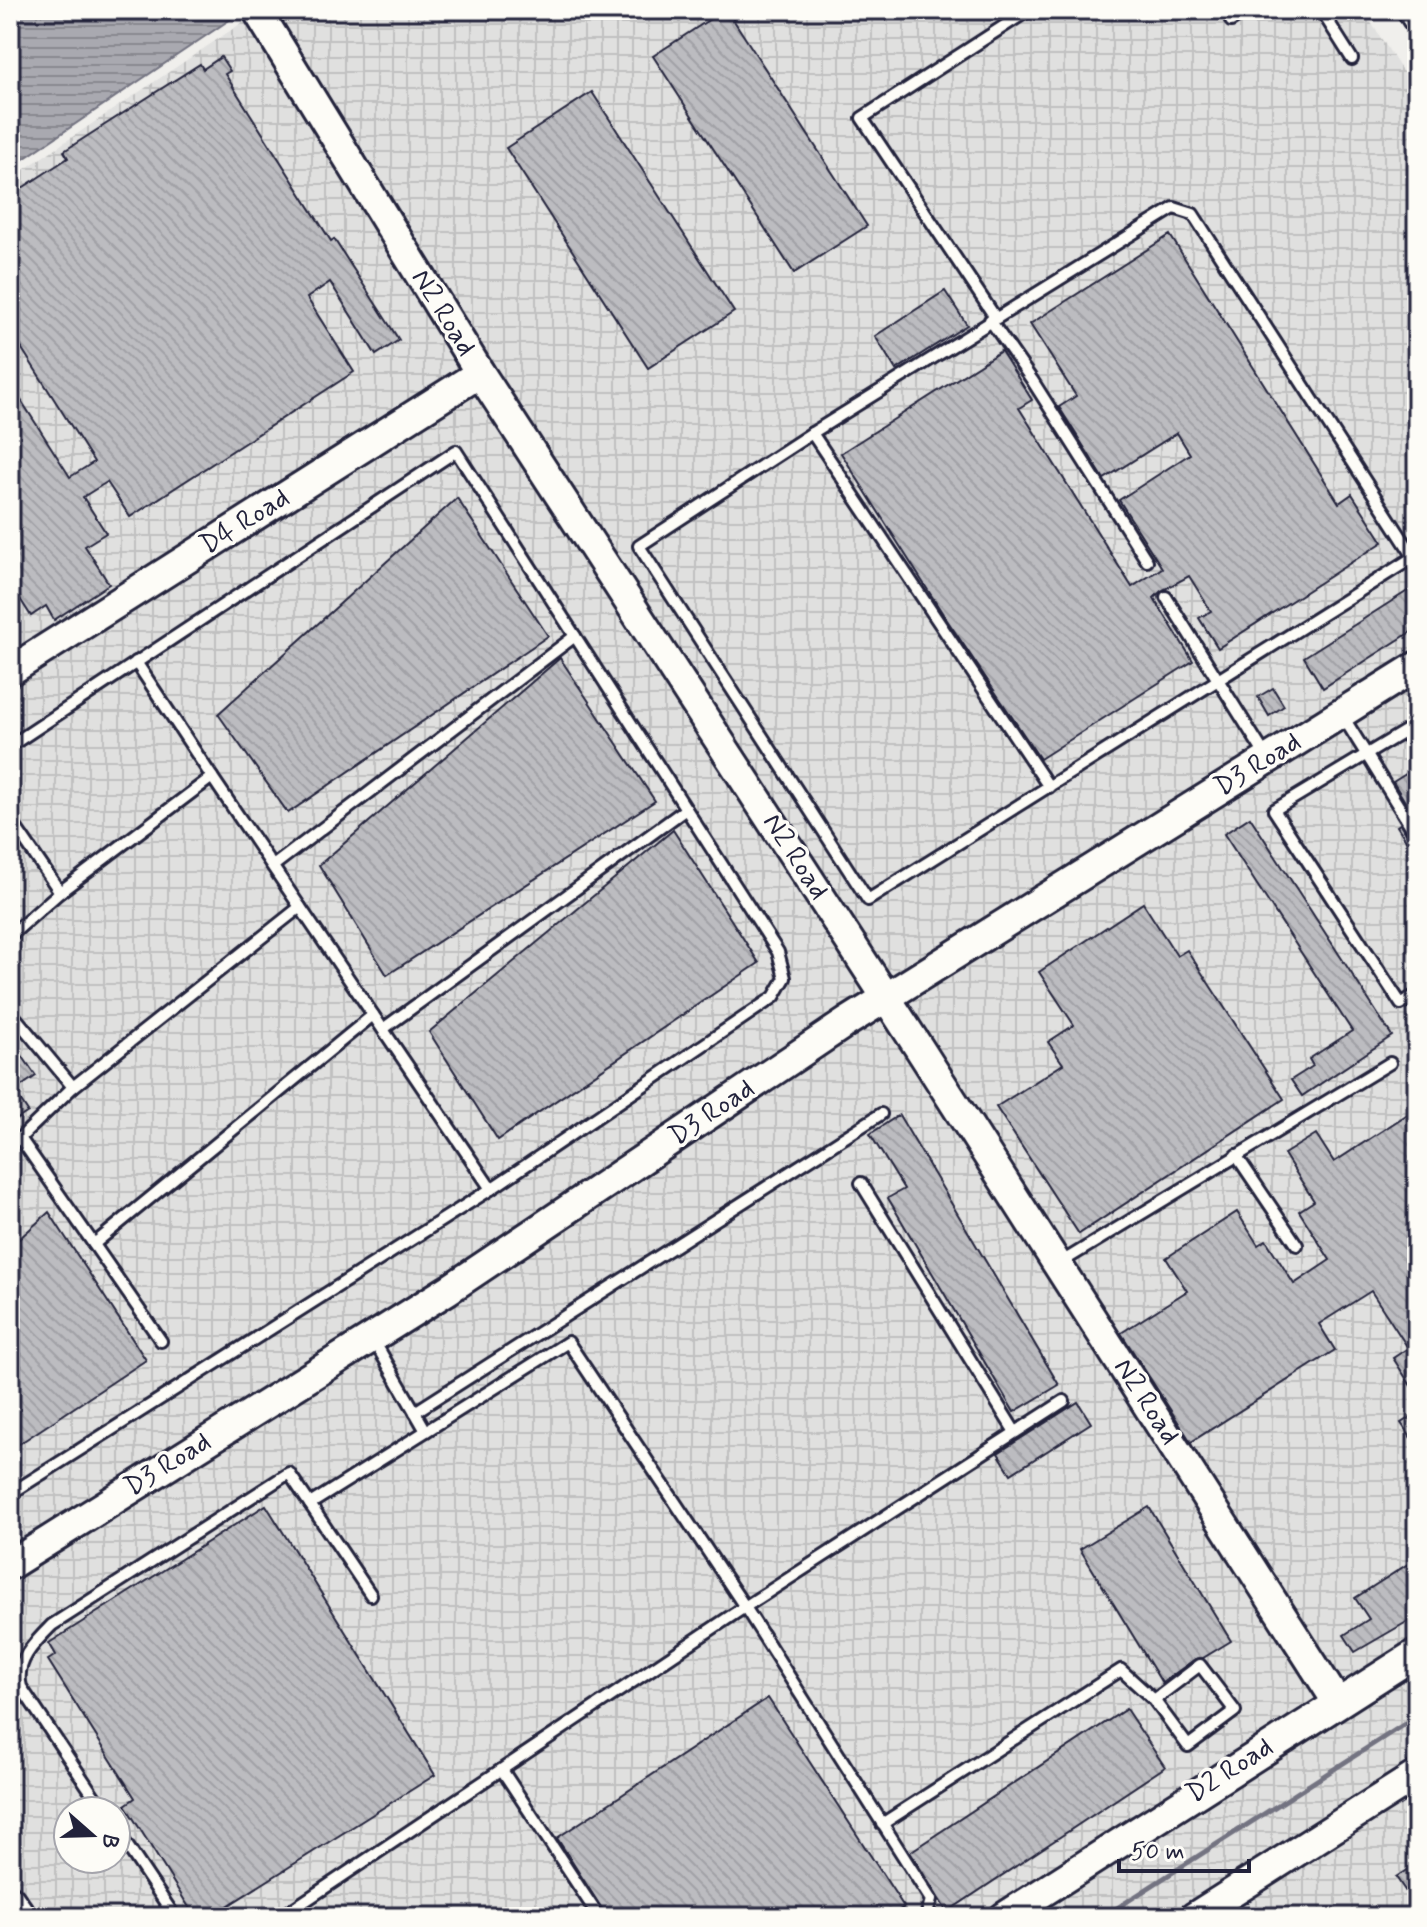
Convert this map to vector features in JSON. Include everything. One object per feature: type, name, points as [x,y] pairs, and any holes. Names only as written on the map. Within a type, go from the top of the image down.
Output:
[{"type":"street","name":"N2 Road","points":[[257,10],[480,373],[886,997],[1337,1702]]},
{"type":"street","points":[[1412,10],[1417,18]]},
{"type":"street","name":"D4 Road","points":[[10,671],[480,373]]},
{"type":"street","name":"D3 Road","points":[[10,1565],[448,1290],[886,997],[1417,666]]},
{"type":"street","name":"D2 Road","points":[[1004,1917],[1417,1653]]},
{"type":"street","points":[[1194,1917],[1417,1775]]},
{"type":"street","points":[[10,1900],[22,1917]]},
{"type":"lane","points":[[1029,10],[862,118],[1147,561]]},
{"type":"lane","points":[[1231,21],[1248,10]]},
{"type":"lane","points":[[1321,10],[1352,59]]},
{"type":"lane","points":[[1174,208],[1193,214],[1415,556],[868,900],[639,546],[993,319],[1174,208]]},
{"type":"lane","points":[[812,433],[1049,787]]},
{"type":"lane","points":[[10,746],[456,451],[778,952],[785,978],[781,988],[763,1004],[491,1189],[10,1494]]},
{"type":"lane","points":[[1166,597],[1268,759]]},
{"type":"lane","points":[[273,866],[575,636]]},
{"type":"lane","points":[[136,662],[491,1189]]},
{"type":"lane","points":[[1341,713],[1417,836]]},
{"type":"lane","points":[[1417,724],[1274,810],[1401,1004],[1417,994]]},
{"type":"lane","points":[[10,936],[60,892],[212,777]]},
{"type":"lane","points":[[383,1029],[686,809]]},
{"type":"lane","points":[[10,819],[60,892]]},
{"type":"lane","points":[[10,1144],[73,1087],[300,907]]},
{"type":"lane","points":[[10,1011],[73,1087]]},
{"type":"lane","points":[[94,1244],[373,1015]]},
{"type":"lane","points":[[1058,1264],[1390,1063]]},
{"type":"lane","points":[[415,1412],[881,1114]]},
{"type":"lane","points":[[20,1138],[161,1341]]},
{"type":"lane","points":[[1236,1155],[1297,1245]]},
{"type":"lane","points":[[861,1183],[1015,1432]]},
{"type":"lane","points":[[372,1338],[426,1431]]},
{"type":"lane","points":[[310,1504],[568,1342],[745,1607],[931,1900],[926,1917]]},
{"type":"lane","points":[[281,1917],[745,1607],[1064,1401]]},
{"type":"lane","points":[[93,1795],[21,1687],[18,1676],[30,1646],[52,1625],[289,1473],[371,1595]]},
{"type":"lane","points":[[882,1824],[1121,1670],[1154,1700],[1188,1746],[1235,1711],[1200,1665],[1154,1700]]},
{"type":"lane","points":[[502,1770],[599,1917]]},
{"type":"lane","points":[[132,1853],[175,1917]]},
{"type":"shaded area","points":[[10,10],[244,10],[10,168]]},
{"type":"shaded area","points":[[261,10],[1363,10],[1417,94],[1417,1917],[10,1917],[10,179]]},
{"type":"building","points":[[727,10],[867,226],[794,273],[653,56]]},
{"type":"building","points":[[221,57],[230,71],[225,74],[331,241],[334,239],[399,340],[376,355],[330,282],[307,298],[354,372],[130,517],[107,482],[83,497],[106,533],[85,546],[109,584],[54,620],[46,606],[31,616],[15,591],[10,594],[10,383],[70,477],[94,462],[10,330],[10,196],[68,158],[64,151],[200,64],[203,69]]},
{"type":"building","points":[[592,92],[734,312],[648,368],[506,148]]},
{"type":"building","points":[[1170,235],[1339,503],[1352,494],[1383,542],[1218,648],[1199,618],[1211,611],[1189,576],[1161,591],[1154,598],[1193,661],[1040,759],[841,453],[1001,351],[1032,400],[1019,408],[1132,587],[1162,568],[1119,500],[1190,454],[1177,433],[1104,479],[1059,407],[1076,396],[1030,324]]},
{"type":"building","points":[[945,291],[967,325],[896,370],[875,336]]},
{"type":"building","points":[[457,498],[548,636],[288,813],[218,714]]},
{"type":"building","points":[[1417,585],[1417,628],[1323,688],[1304,657]]},
{"type":"building","points":[[560,658],[655,801],[387,975],[319,865]]},
{"type":"building","points":[[1273,688],[1284,706],[1269,716],[1258,697]]},
{"type":"building","points":[[1417,767],[1417,821],[1393,782]]},
{"type":"building","points":[[1250,817],[1392,1036],[1302,1096],[1291,1080],[1313,1066],[1309,1059],[1352,1031],[1224,834]]},
{"type":"building","points":[[1400,824],[1411,841],[1417,844],[1417,857],[1397,826]]},
{"type":"building","points":[[673,830],[759,963],[498,1140],[429,1032]]},
{"type":"building","points":[[1143,903],[1177,956],[1187,950],[1284,1099],[1079,1234],[996,1107],[1063,1064],[1048,1042],[1074,1025],[1039,972]]},
{"type":"building","points":[[10,1038],[36,1076],[14,1091],[28,1112],[10,1124]]},
{"type":"building","points":[[1417,1108],[1417,1395],[1393,1358],[1408,1348],[1371,1291],[1319,1324],[1335,1350],[1191,1442],[1121,1333],[1187,1291],[1166,1258],[1237,1212],[1258,1245],[1266,1240],[1294,1284],[1330,1260],[1299,1211],[1314,1201],[1284,1154],[1316,1134],[1334,1162]]},
{"type":"building","points":[[899,1115],[1059,1385],[1014,1412],[888,1198],[904,1189],[870,1134]]},
{"type":"building","points":[[49,1212],[146,1360],[10,1450],[10,1247]]},
{"type":"building","points":[[1078,1402],[1091,1423],[1011,1474],[998,1453]]},
{"type":"building","points":[[1417,1413],[1417,1447],[1401,1423]]},
{"type":"building","points":[[266,1505],[435,1775],[210,1917],[195,1917],[132,1816],[132,1800],[135,1798],[48,1660],[56,1655],[49,1643]]},
{"type":"building","points":[[1149,1507],[1231,1641],[1203,1658],[1195,1659],[1162,1683],[1080,1549]]},
{"type":"building","points":[[1408,1564],[1417,1578],[1417,1616],[1355,1652],[1344,1635],[1369,1619],[1355,1598]]},
{"type":"building","points":[[768,1698],[904,1907],[890,1917],[607,1917],[557,1838]]},
{"type":"building","points":[[1126,1709],[1165,1767],[947,1912],[910,1852]]},
{"type":"building","points":[[1417,1863],[1417,1908],[1396,1877]]},
{"type":"waterway","points":[[1103,1917],[1417,1716]]}]
